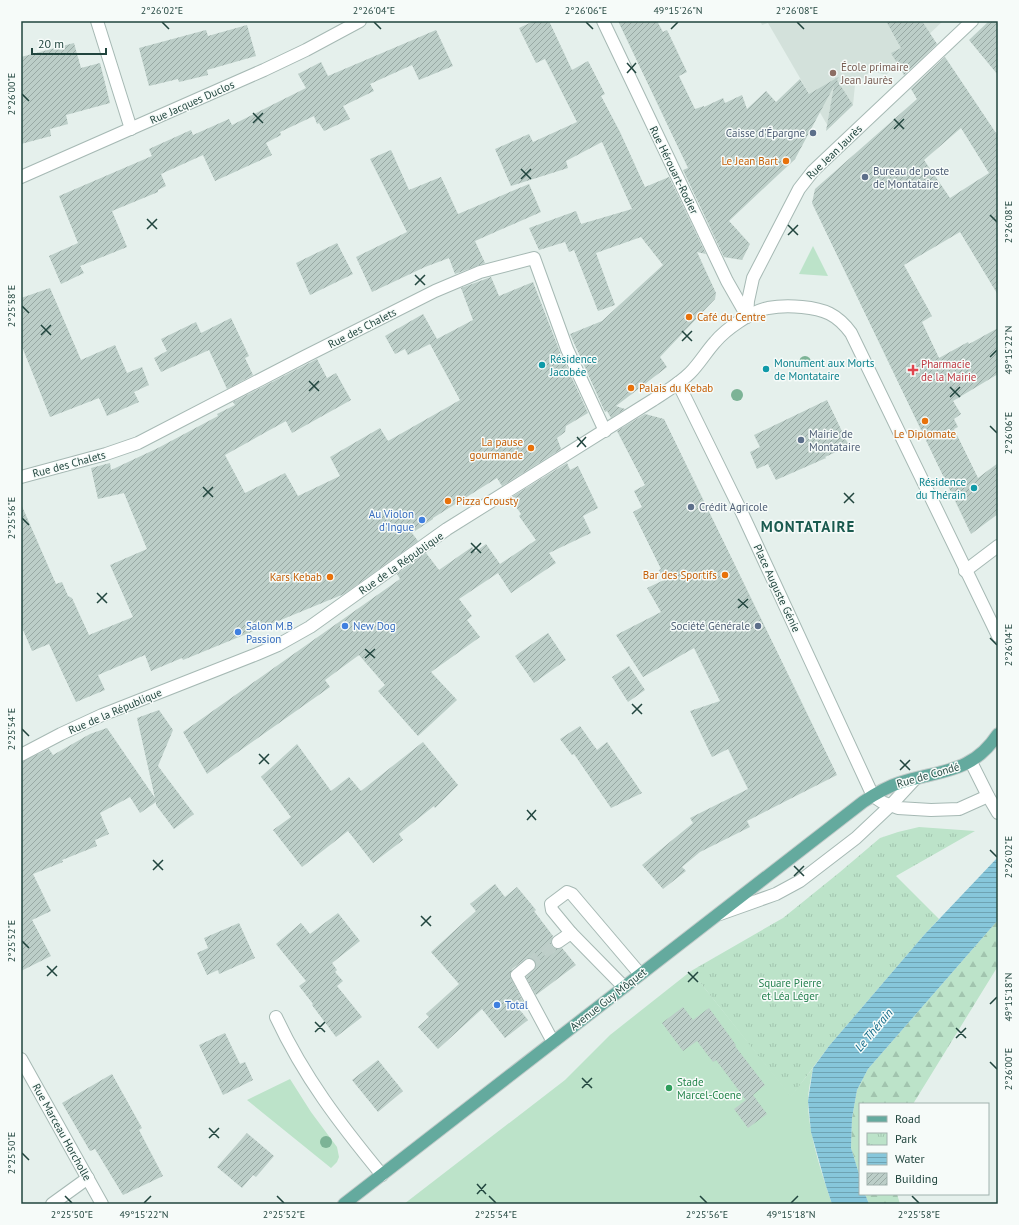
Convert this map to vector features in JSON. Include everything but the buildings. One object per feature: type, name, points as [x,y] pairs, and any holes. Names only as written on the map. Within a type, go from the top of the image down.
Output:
[{"type":"main road","name":"Rue de Condé","points":[[873,796],[886,788],[949,771],[971,762],[998,734]]},
{"type":"main road","name":"Avenue Guy Môquet","points":[[344,1204],[863,802],[873,796]]},
{"type":"street","points":[[97,21],[131,129]]},
{"type":"street","name":"Rue Jacques Duclos","points":[[21,177],[284,61],[360,21]]},
{"type":"street","name":"Rue Hérouart-Rodier","points":[[603,21],[727,281],[748,317]]},
{"type":"street","name":"Rue Jean Jaurès","points":[[748,317],[748,301],[753,278],[805,180],[972,21]]},
{"type":"street","name":"Rue des Chalets","points":[[21,477],[106,454],[138,443],[435,291],[480,272],[534,258],[567,349],[605,431]]},
{"type":"street","points":[[748,317],[769,308],[795,307],[819,309],[838,318],[851,332],[965,571],[998,636]]},
{"type":"street","name":"Rue de la République","points":[[21,755],[102,715],[257,654],[296,635],[337,609],[448,530],[678,383],[690,372],[719,337],[734,325],[748,317]]},
{"type":"street","name":"Place Auguste Génie","points":[[678,383],[742,513],[873,796]]},
{"type":"street","points":[[965,571],[998,546]]},
{"type":"street","points":[[971,762],[998,813]]},
{"type":"street","points":[[718,914],[776,894],[800,881],[856,838],[890,806],[915,779]]},
{"type":"street","points":[[873,796],[890,806],[905,809],[959,809],[988,796]]},
{"type":"street","points":[[624,987],[571,933],[552,910],[551,904],[567,892],[572,894],[640,974]]},
{"type":"street","points":[[558,942],[571,933]]},
{"type":"street","points":[[529,965],[516,975],[553,1042]]},
{"type":"street","points":[[276,1017],[296,1057],[320,1096],[382,1175]]},
{"type":"street","name":"Rue Marceau Horcholle","points":[[21,1059],[102,1204]]},
{"type":"street","points":[[52,1204],[88,1178]]},
{"type":"shaded area","name":"École primaire Jean Jaurès","points":[[760,21],[943,21],[886,75],[871,71],[855,85],[853,105],[829,128],[768,23],[762,25]]},
{"type":"green space","points":[[813,246],[828,276],[799,274]]},
{"type":"green space","name":"Square Pierre et Léa Léger","points":[[919,827],[975,831],[896,876],[939,919],[829,1046],[791,1097],[691,971],[783,918],[880,838]]},
{"type":"green space","points":[[998,920],[998,966],[914,1103],[859,1103],[859,1174],[851,1148],[852,1118],[857,1090],[868,1069]]},
{"type":"green space","name":"Stade Marcel-Coene","points":[[691,971],[791,1096],[813,1068],[808,1097],[810,1126],[816,1153],[832,1204],[404,1204],[565,1080],[610,1035]]},
{"type":"green space","points":[[290,1079],[311,1112],[337,1147],[339,1157],[337,1162],[331,1168],[247,1100]]},
{"type":"green space","points":[[865,1195],[897,1195],[900,1204],[869,1204]]},
{"type":"water","name":"Le Thérain","points":[[998,857],[998,920],[868,1069],[857,1090],[852,1118],[851,1148],[859,1174],[859,1195],[865,1195],[869,1204],[832,1204],[811,1132],[808,1101],[813,1068],[829,1046],[924,935]]},
{"type":"tunnel","points":[[529,965],[558,942]]},
{"type":"place","name":"École primaire Jean Jaurès","points":[[833,73]]},
{"type":"place","name":"Caisse d'Épargne","points":[[813,133]]},
{"type":"place","name":"Le Jean Bart","points":[[786,161]]},
{"type":"place","name":"Bureau de poste de Montataire","points":[[865,177]]},
{"type":"place","name":"Café du Centre","points":[[689,317]]},
{"type":"place","name":"Résidence Jacobée","points":[[542,365]]},
{"type":"place","name":"Monument aux Morts de Montataire","points":[[766,369]]},
{"type":"place","name":"Pharmacie de la Mairie","points":[[913,370]]},
{"type":"place","name":"Palais du Kebab","points":[[631,388]]},
{"type":"place","name":"Le Diplomate","points":[[925,421]]},
{"type":"place","name":"Mairie de Montataire","points":[[801,440]]},
{"type":"place","name":"La pause gourmande","points":[[531,448]]},
{"type":"place","name":"Résidence du Thérain","points":[[974,488]]},
{"type":"place","name":"Pizza Crousty","points":[[448,501]]},
{"type":"place","name":"Crédit Agricole","points":[[691,507]]},
{"type":"place","name":"Au Violon d'Ingue","points":[[422,520]]},
{"type":"place","name":"Bar des Sportifs","points":[[725,575]]},
{"type":"place","name":"Kars Kebab","points":[[330,577]]},
{"type":"place","name":"New Dog","points":[[345,626]]},
{"type":"place","name":"Société Générale","points":[[758,626]]},
{"type":"place","name":"Salon M.B Passion","points":[[238,632]]},
{"type":"place","name":"Total","points":[[497,1005]]},
{"type":"place","name":"Stade Marcel-Coene","points":[[669,1088]]},
{"type":"district","name":"MONTATAIRE","points":[[808,527]]}]
